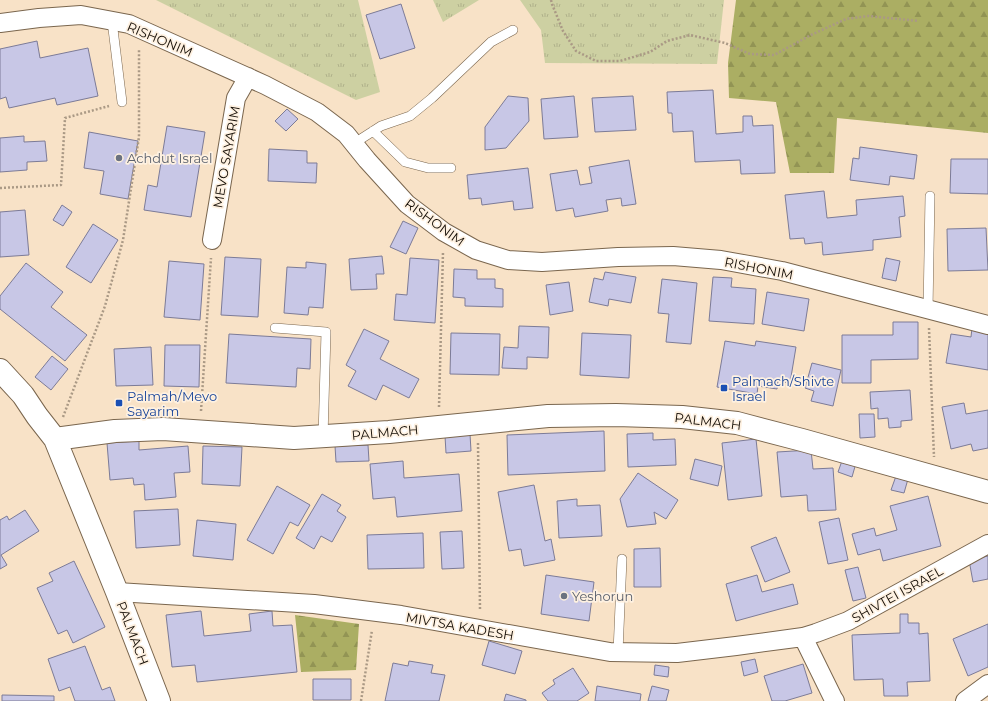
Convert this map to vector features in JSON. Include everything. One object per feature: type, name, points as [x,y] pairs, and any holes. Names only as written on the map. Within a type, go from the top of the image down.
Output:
[{"type":"street","name":"RISHONIM","points":[[0,23],[39,18],[81,16],[129,24],[248,77],[317,112],[346,134],[353,144],[407,204],[444,232],[476,250],[508,260],[542,262],[618,257],[673,256],[721,260],[782,271],[988,325]]},
{"type":"street","name":"MEVO SAYARIM","points":[[212,240],[236,98],[248,77]]},
{"type":"street","points":[[0,370],[22,395],[55,439]]},
{"type":"street","name":"PALMACH","points":[[162,700],[55,439],[114,431],[163,429],[294,438],[389,432],[548,416],[616,415],[690,418],[736,423],[988,492]]},
{"type":"street","name":"SHIVTEI ISRAEL","points":[[803,636],[816,633],[848,621],[988,544]]},
{"type":"street","name":"MIVTSA KADESH","points":[[117,592],[314,604],[408,616],[610,652],[678,653],[803,636]]},
{"type":"street","points":[[803,636],[835,701]]},
{"type":"street","points":[[966,701],[988,684]]},
{"type":"lane","points":[[112,21],[122,102]]},
{"type":"lane","points":[[353,144],[381,126],[410,116],[432,98],[491,42],[513,30]]},
{"type":"lane","points":[[373,131],[405,162],[428,168],[451,168]]},
{"type":"lane","points":[[928,310],[930,196]]},
{"type":"lane","points":[[275,328],[326,332],[323,437]]},
{"type":"lane","points":[[618,652],[622,559]]},
{"type":"path","points":[[551,0],[563,31],[576,50],[596,60],[620,61],[650,52],[667,41],[690,35],[725,43],[750,54],[774,55],[811,35],[846,19],[868,16],[919,21]]},
{"type":"path","points":[[55,439],[105,306],[122,240],[138,137],[140,29]]},
{"type":"path","points":[[0,188],[61,185],[65,118],[122,102],[139,101]]},
{"type":"path","points":[[438,427],[444,232]]},
{"type":"path","points":[[200,432],[212,240]]},
{"type":"path","points":[[928,310],[935,478]]},
{"type":"path","points":[[478,423],[480,629]]},
{"type":"path","points":[[361,701],[375,612]]},
{"type":"green space","points":[[156,0],[358,0],[380,92],[356,100]]},
{"type":"green space","points":[[433,0],[479,0],[443,22]]},
{"type":"green space","points":[[520,0],[724,0],[717,64],[545,63],[541,30]]},
{"type":"green space","points":[[736,0],[988,0],[988,133],[837,118],[834,173],[790,173],[776,102],[729,98],[728,63]]},
{"type":"green space","points":[[295,615],[359,624],[356,670],[301,672]]},
{"type":"building","points":[[401,4],[415,48],[380,59],[366,15]]},
{"type":"building","points":[[37,41],[40,58],[88,48],[98,96],[57,105],[55,98],[9,108],[6,97],[0,99],[0,49]]},
{"type":"building","points":[[713,90],[716,134],[743,132],[743,116],[752,116],[753,126],[773,125],[775,173],[741,174],[740,160],[695,162],[693,131],[673,132],[672,113],[668,113],[667,92]]},
{"type":"building","points":[[508,96],[528,98],[529,121],[506,148],[485,150],[485,127]]},
{"type":"building","points":[[574,96],[578,137],[544,139],[541,99]]},
{"type":"building","points":[[633,96],[636,130],[595,132],[592,98]]},
{"type":"building","points":[[287,109],[298,119],[286,131],[275,121]]},
{"type":"building","points":[[167,126],[205,132],[191,217],[144,210],[148,185],[157,187]]},
{"type":"building","points":[[89,132],[138,141],[128,199],[100,194],[104,171],[84,168]]},
{"type":"building","points":[[24,136],[24,142],[45,141],[47,161],[27,162],[27,170],[0,172],[0,138]]},
{"type":"building","points":[[860,147],[917,155],[914,179],[890,176],[889,185],[850,180],[853,158],[859,159]]},
{"type":"building","points":[[269,149],[307,151],[307,163],[317,163],[316,183],[268,181]]},
{"type":"building","points":[[951,159],[988,159],[988,194],[950,193]]},
{"type":"building","points":[[629,160],[636,204],[622,206],[621,198],[606,200],[608,211],[575,217],[573,208],[556,211],[550,174],[577,170],[580,185],[592,183],[589,167]]},
{"type":"building","points":[[528,168],[533,208],[514,210],[513,201],[482,205],[481,198],[469,199],[467,175]]},
{"type":"building","points":[[824,191],[827,218],[857,215],[856,200],[903,196],[905,216],[899,217],[901,237],[873,240],[873,250],[823,255],[822,242],[805,244],[804,238],[790,239],[785,195]]},
{"type":"building","points":[[62,205],[72,212],[63,226],[53,220]]},
{"type":"building","points":[[25,210],[29,255],[0,257],[0,212]]},
{"type":"building","points":[[403,221],[418,228],[406,254],[390,247]]},
{"type":"building","points":[[93,224],[118,240],[91,283],[66,267]]},
{"type":"building","points":[[986,228],[988,270],[948,271],[947,229]]},
{"type":"building","points":[[382,256],[384,274],[376,274],[377,289],[351,290],[349,259]]},
{"type":"building","points":[[225,257],[261,259],[258,317],[221,315]]},
{"type":"building","points":[[410,258],[439,260],[435,323],[394,320],[396,294],[407,295]]},
{"type":"building","points":[[886,258],[900,261],[896,281],[882,278]]},
{"type":"building","points":[[169,261],[204,264],[200,320],[164,317]]},
{"type":"building","points":[[306,262],[326,264],[323,308],[309,307],[308,315],[284,313],[287,267],[306,268]]},
{"type":"building","points":[[26,263],[63,292],[51,307],[87,335],[65,361],[0,309],[0,296]]},
{"type":"building","points":[[454,269],[477,270],[477,279],[495,279],[495,288],[503,289],[503,307],[465,306],[465,298],[453,297]]},
{"type":"building","points":[[605,272],[636,277],[631,303],[609,299],[608,306],[589,302],[594,278],[603,280]]},
{"type":"building","points":[[713,277],[732,278],[731,287],[756,289],[754,324],[709,321]]},
{"type":"building","points":[[662,279],[697,283],[691,344],[666,342],[669,314],[658,313]]},
{"type":"building","points":[[569,282],[573,311],[550,315],[546,285]]},
{"type":"building","points":[[767,292],[809,299],[804,331],[762,324]]},
{"type":"building","points":[[893,322],[918,322],[918,359],[871,360],[871,383],[842,383],[842,335],[893,335]]},
{"type":"building","points":[[519,326],[549,327],[548,358],[527,357],[527,369],[502,368],[504,347],[518,348]]},
{"type":"building","points":[[972,328],[988,331],[988,370],[946,363],[951,334],[971,337]]},
{"type":"building","points":[[364,329],[389,341],[380,359],[419,379],[409,398],[383,385],[376,400],[348,386],[356,371],[346,365]]},
{"type":"building","points":[[451,333],[500,334],[499,375],[450,374]]},
{"type":"building","points":[[582,333],[631,335],[629,378],[580,375]]},
{"type":"building","points":[[229,334],[311,339],[310,369],[297,368],[296,387],[226,383]]},
{"type":"building","points":[[725,341],[755,346],[756,341],[796,347],[790,383],[778,381],[777,389],[758,386],[757,394],[717,387]]},
{"type":"building","points":[[165,345],[200,345],[199,387],[164,386]]},
{"type":"building","points":[[151,347],[153,385],[116,386],[114,349]]},
{"type":"building","points":[[52,356],[68,369],[51,390],[35,377]]},
{"type":"building","points":[[812,363],[841,370],[833,406],[811,401],[814,391],[805,388]]},
{"type":"building","points":[[910,390],[912,420],[901,421],[901,427],[889,428],[888,418],[878,419],[878,408],[871,409],[870,392]]},
{"type":"building","points":[[964,403],[966,414],[988,410],[988,448],[973,451],[971,444],[951,449],[942,407]]},
{"type":"building","points":[[859,414],[874,414],[875,437],[860,438]]},
{"type":"building","points":[[604,431],[605,471],[508,475],[507,435]]},
{"type":"building","points":[[653,433],[653,440],[675,439],[676,465],[628,467],[627,434]]},
{"type":"building","points":[[470,434],[471,451],[446,453],[445,436]]},
{"type":"building","points":[[756,439],[762,496],[728,500],[722,443]]},
{"type":"building","points":[[139,441],[139,450],[188,446],[190,472],[174,473],[176,497],[145,500],[144,484],[134,485],[133,478],[110,480],[107,443]]},
{"type":"building","points":[[368,445],[369,461],[336,462],[335,446]]},
{"type":"building","points":[[203,446],[242,447],[240,486],[202,484]]},
{"type":"building","points":[[811,450],[813,469],[833,468],[836,510],[808,511],[807,495],[781,497],[777,452]]},
{"type":"building","points":[[843,458],[856,463],[852,477],[838,472]]},
{"type":"building","points":[[695,459],[722,466],[718,486],[690,479]]},
{"type":"building","points":[[403,461],[404,478],[459,474],[462,511],[397,517],[395,497],[373,499],[370,464]]},
{"type":"building","points":[[638,473],[678,500],[666,519],[654,512],[656,524],[627,527],[620,499]]},
{"type":"building","points":[[896,476],[908,479],[904,493],[891,490]]},
{"type":"building","points":[[534,485],[545,541],[551,539],[555,560],[524,566],[521,549],[509,551],[498,492]]},
{"type":"building","points":[[277,486],[310,505],[298,526],[290,522],[273,554],[247,540]]},
{"type":"building","points":[[322,494],[341,505],[337,511],[346,517],[332,542],[321,536],[314,549],[296,538]]},
{"type":"building","points":[[928,496],[941,546],[883,561],[880,549],[858,555],[852,534],[874,528],[876,536],[897,530],[890,506]]},
{"type":"building","points":[[577,499],[577,506],[600,505],[602,536],[559,538],[557,501]]},
{"type":"building","points":[[178,509],[180,545],[136,548],[134,511]]},
{"type":"building","points":[[25,510],[39,531],[1,555],[7,565],[0,569],[0,520],[7,516],[9,520]]},
{"type":"building","points":[[839,518],[848,560],[828,564],[819,522]]},
{"type":"building","points":[[197,520],[236,524],[233,560],[193,556]]},
{"type":"building","points":[[462,531],[464,568],[442,569],[440,532]]},
{"type":"building","points":[[423,533],[424,568],[368,569],[367,535]]},
{"type":"building","points":[[776,537],[790,572],[765,582],[751,547]]},
{"type":"building","points":[[660,548],[661,587],[634,587],[634,549]]},
{"type":"building","points":[[988,556],[988,579],[973,582],[969,560]]},
{"type":"building","points":[[74,561],[105,627],[73,643],[67,630],[58,634],[37,588],[53,581],[49,573]]},
{"type":"building","points":[[858,567],[866,598],[853,601],[845,570]]},
{"type":"building","points":[[546,575],[594,582],[589,621],[541,614]]},
{"type":"building","points":[[757,575],[762,592],[793,584],[798,604],[736,621],[726,584]]},
{"type":"building","points":[[201,611],[204,636],[251,631],[249,614],[272,611],[273,626],[292,625],[297,672],[197,682],[195,665],[172,667],[166,615]]},
{"type":"building","points":[[900,614],[908,614],[908,623],[919,623],[919,634],[928,633],[930,681],[907,682],[908,696],[884,696],[883,679],[854,680],[852,635],[900,633]]},
{"type":"building","points":[[988,624],[988,667],[968,676],[953,639]]},
{"type":"building","points":[[489,641],[522,651],[515,674],[482,665]]},
{"type":"building","points":[[85,646],[102,690],[110,687],[115,701],[75,701],[70,687],[59,691],[48,659]]},
{"type":"building","points":[[755,659],[758,672],[744,676],[741,662]]},
{"type":"building","points":[[409,661],[433,665],[431,673],[445,675],[439,701],[385,701],[393,663],[408,666]]},
{"type":"building","points":[[803,664],[812,693],[785,701],[772,701],[764,676]]},
{"type":"building","points":[[655,665],[669,667],[668,677],[654,675]]},
{"type":"building","points":[[573,668],[589,693],[577,701],[548,701],[542,693],[555,684],[553,680]]},
{"type":"building","points":[[313,679],[351,679],[351,700],[313,700]]},
{"type":"building","points":[[597,686],[641,694],[640,701],[595,701]]},
{"type":"building","points":[[652,686],[669,690],[666,701],[648,701]]},
{"type":"building","points":[[506,694],[526,700],[526,701],[504,701]]},
{"type":"building","points":[[2,695],[54,696],[54,701],[2,701]]},
{"type":"place","name":"Achdut Israel","points":[[119,158]]},
{"type":"place","name":"Palmach/Shivte Israel","points":[[724,388]]},
{"type":"place","name":"Palmah/Mevo Sayarim","points":[[119,403]]},
{"type":"place","name":"Yeshorun","points":[[564,596]]}]
